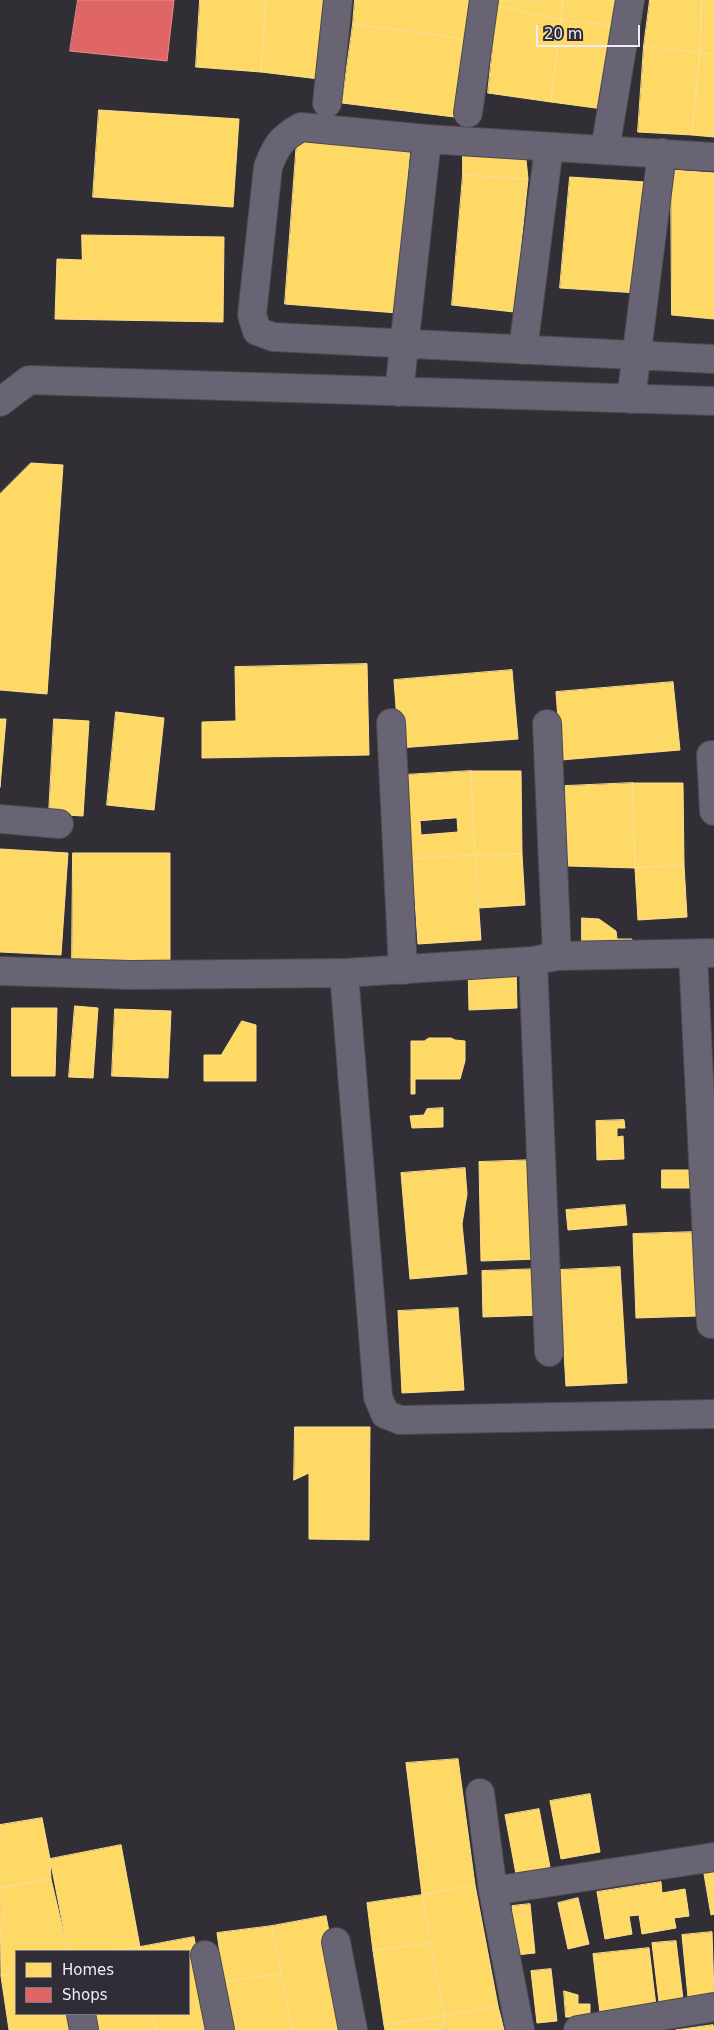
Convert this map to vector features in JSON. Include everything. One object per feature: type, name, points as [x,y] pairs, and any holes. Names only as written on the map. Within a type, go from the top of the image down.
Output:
[{"type":"street","points":[[327,103],[338,0]]},
{"type":"street","points":[[468,113],[484,0]]},
{"type":"street","points":[[605,150],[630,0]]},
{"type":"street","points":[[714,157],[427,139],[300,127],[284,136],[274,151],[268,167],[252,315],[257,331],[273,337],[714,359]]},
{"type":"street","points":[[400,392],[427,139]]},
{"type":"street","points":[[523,350],[549,147]]},
{"type":"street","points":[[631,399],[662,154]]},
{"type":"street","points":[[0,402],[29,380],[714,401]]},
{"type":"street","points":[[391,723],[403,970]]},
{"type":"street","points":[[547,724],[545,958],[549,1352]]},
{"type":"street","points":[[711,754],[714,811]]},
{"type":"street","points":[[0,820],[59,824]]},
{"type":"street","points":[[0,971],[130,975],[344,973],[545,958],[703,954],[711,1324]]},
{"type":"street","points":[[344,973],[378,1397],[385,1414],[400,1420],[714,1414]]},
{"type":"street","points":[[480,1794],[493,1891],[520,2030]]},
{"type":"street","points":[[493,1891],[714,1857]]},
{"type":"street","points":[[336,1942],[353,2030]]},
{"type":"street","points":[[205,1955],[220,2030]]},
{"type":"street","points":[[578,2030],[714,2006]]},
{"type":"street","points":[[81,2015],[84,2030]]},
{"type":"building: Homes","points":[[200,0],[266,0],[261,72],[196,67]]},
{"type":"building: Homes","points":[[266,0],[327,0],[319,79],[261,72]]},
{"type":"building: Homes","points":[[355,0],[470,0],[465,39],[353,24]]},
{"type":"building: Homes","points":[[498,0],[563,0],[561,20],[497,6]]},
{"type":"building: Homes","points":[[563,0],[618,0],[613,25],[561,20]]},
{"type":"building: Homes","points":[[650,0],[702,0],[700,53],[644,46]]},
{"type":"building: Homes","points":[[702,0],[714,0],[714,54],[700,53]]},
{"type":"building: Homes","points":[[497,6],[561,20],[551,102],[488,93]]},
{"type":"building: Homes","points":[[561,20],[613,25],[603,109],[551,102]]},
{"type":"building: Homes","points":[[353,24],[465,39],[454,117],[342,103]]},
{"type":"building: Homes","points":[[644,46],[700,53],[692,135],[638,132]]},
{"type":"building: Homes","points":[[700,53],[714,54],[714,137],[692,135]]},
{"type":"building: Homes","points":[[99,110],[239,119],[233,207],[93,197]]},
{"type":"building: Homes","points":[[297,140],[410,148],[397,313],[285,304]]},
{"type":"building: Homes","points":[[463,148],[525,149],[528,179],[463,175]]},
{"type":"building: Homes","points":[[671,170],[714,173],[714,319],[672,315]]},
{"type":"building: Homes","points":[[463,175],[528,179],[514,312],[452,305]]},
{"type":"building: Homes","points":[[570,177],[645,182],[638,293],[560,288]]},
{"type":"building: Homes","points":[[82,235],[224,237],[223,322],[55,319],[57,259],[82,260]]},
{"type":"building: Homes","points":[[31,463],[63,465],[47,694],[0,690],[0,494]]},
{"type":"building: Homes","points":[[367,664],[369,755],[202,758],[202,722],[236,721],[235,667]]},
{"type":"building: Homes","points":[[512,670],[518,739],[399,748],[394,680]]},
{"type":"building: Homes","points":[[673,682],[680,750],[561,760],[556,692]]},
{"type":"building: Homes","points":[[116,712],[164,718],[154,810],[107,805]]},
{"type":"building: Homes","points":[[0,719],[6,719],[0,787]]},
{"type":"building: Homes","points":[[54,719],[89,721],[83,816],[49,814]]},
{"type":"building: Homes","points":[[471,771],[475,855],[412,859],[403,775]]},
{"type":"building: Homes","points":[[471,771],[521,771],[522,854],[475,855]]},
{"type":"building: Homes","points":[[633,783],[635,868],[568,866],[565,786]]},
{"type":"building: Homes","points":[[633,783],[683,783],[684,865],[635,868]]},
{"type":"building: Homes","points":[[457,818],[458,832],[421,835],[420,821]]},
{"type":"building: Homes","points":[[0,849],[68,853],[61,955],[0,952]]},
{"type":"building: Homes","points":[[73,853],[170,853],[170,962],[72,962]]},
{"type":"building: Homes","points":[[522,854],[525,905],[479,908],[475,855]]},
{"type":"building: Homes","points":[[475,855],[481,940],[418,944],[412,859]]},
{"type":"building: Homes","points":[[684,865],[687,917],[638,920],[635,868]]},
{"type":"building: Homes","points":[[582,918],[599,919],[616,931],[617,939],[632,939],[632,942],[582,943]]},
{"type":"building: Homes","points":[[516,965],[517,1008],[469,1010],[468,967]]},
{"type":"building: Homes","points":[[75,1006],[98,1008],[93,1078],[69,1077]]},
{"type":"building: Homes","points":[[12,1008],[57,1008],[55,1076],[12,1076]]},
{"type":"building: Homes","points":[[115,1009],[171,1011],[168,1078],[112,1076]]},
{"type":"building: Homes","points":[[242,1021],[256,1025],[256,1081],[204,1081],[204,1055],[221,1055]]},
{"type":"building: Homes","points":[[429,1038],[451,1038],[465,1041],[465,1061],[460,1079],[415,1079],[415,1094],[411,1094],[411,1041],[424,1041]]},
{"type":"building: Homes","points":[[443,1108],[443,1127],[412,1128],[410,1116],[424,1115],[427,1109]]},
{"type":"building: Homes","points":[[624,1120],[625,1128],[617,1128],[617,1137],[623,1136],[624,1159],[597,1160],[596,1121]]},
{"type":"building: Homes","points":[[536,1160],[539,1259],[481,1261],[479,1162]]},
{"type":"building: Homes","points":[[465,1168],[467,1194],[462,1224],[467,1274],[410,1279],[401,1173]]},
{"type":"building: Homes","points":[[662,1170],[694,1170],[694,1188],[662,1188]]},
{"type":"building: Homes","points":[[625,1205],[627,1225],[568,1230],[566,1210]]},
{"type":"building: Homes","points":[[695,1232],[698,1316],[636,1318],[633,1234]]},
{"type":"building: Homes","points":[[620,1267],[627,1383],[566,1386],[559,1270]]},
{"type":"building: Homes","points":[[540,1269],[541,1315],[483,1317],[482,1271]]},
{"type":"building: Homes","points":[[458,1308],[464,1390],[402,1393],[398,1311]]},
{"type":"building: Homes","points":[[295,1427],[370,1427],[369,1540],[309,1539],[309,1473],[294,1480]]},
{"type":"building: Homes","points":[[458,1759],[475,1885],[422,1895],[406,1763]]},
{"type":"building: Homes","points":[[590,1794],[600,1852],[561,1859],[550,1801]]},
{"type":"building: Homes","points":[[539,1809],[550,1867],[516,1874],[505,1815]]},
{"type":"building: Homes","points":[[42,1818],[50,1859],[51,1879],[0,1888],[0,1825]]},
{"type":"building: Homes","points":[[121,1845],[140,1947],[115,1950],[68,1950],[50,1859]]},
{"type":"building: Homes","points":[[714,1866],[714,1914],[711,1915],[703,1868]]},
{"type":"building: Homes","points":[[51,1879],[68,1950],[15,1950],[15,1972],[1,1976],[0,1888]]},
{"type":"building: Homes","points":[[661,1882],[662,1893],[685,1889],[689,1916],[674,1918],[676,1928],[642,1934],[639,1915],[629,1916],[632,1934],[605,1939],[597,1892]]},
{"type":"building: Homes","points":[[475,1885],[498,2006],[444,2016],[422,1895]]},
{"type":"building: Homes","points":[[422,1895],[431,1943],[373,1951],[367,1903]]},
{"type":"building: Homes","points":[[578,1898],[589,1944],[568,1949],[558,1903]]},
{"type":"building: Homes","points":[[530,1904],[535,1953],[516,1955],[512,1906]]},
{"type":"building: Homes","points":[[326,1916],[348,2030],[292,2030],[272,1926]]},
{"type":"building: Homes","points":[[272,1926],[281,1974],[224,1982],[217,1933]]},
{"type":"building: Homes","points":[[712,1932],[714,1995],[688,1997],[682,1935]]},
{"type":"building: Homes","points":[[194,1937],[212,2030],[156,2030],[153,2015],[190,2015],[190,1950],[141,1950],[140,1947]]},
{"type":"building: Homes","points":[[676,1941],[683,1999],[659,2002],[652,1943]]},
{"type":"building: Homes","points":[[431,1943],[444,2016],[384,2025],[373,1951]]},
{"type":"building: Homes","points":[[140,1947],[141,1950],[115,1950]]},
{"type":"building: Homes","points":[[649,1948],[656,2006],[600,2013],[593,1954]]},
{"type":"building: Homes","points":[[551,1969],[557,2021],[537,2023],[531,1971]]},
{"type":"building: Homes","points":[[15,1972],[15,2015],[73,2015],[73,2030],[9,2030],[1,1976]]},
{"type":"building: Homes","points":[[281,1974],[292,2030],[231,2030],[224,1982]]},
{"type":"building: Homes","points":[[564,1991],[578,1995],[578,2004],[590,2004],[590,2017],[566,2017]]},
{"type":"building: Homes","points":[[498,2006],[504,2030],[447,2030],[444,2016]]},
{"type":"building: Homes","points":[[93,2015],[153,2015],[156,2030],[96,2030]]},
{"type":"building: Homes","points":[[444,2016],[446,2030],[385,2030],[384,2025]]},
{"type":"building: Homes","points":[[713,2025],[714,2030],[676,2030]]},
{"type":"building: Shops","points":[[78,0],[174,0],[167,61],[70,51]]}]
